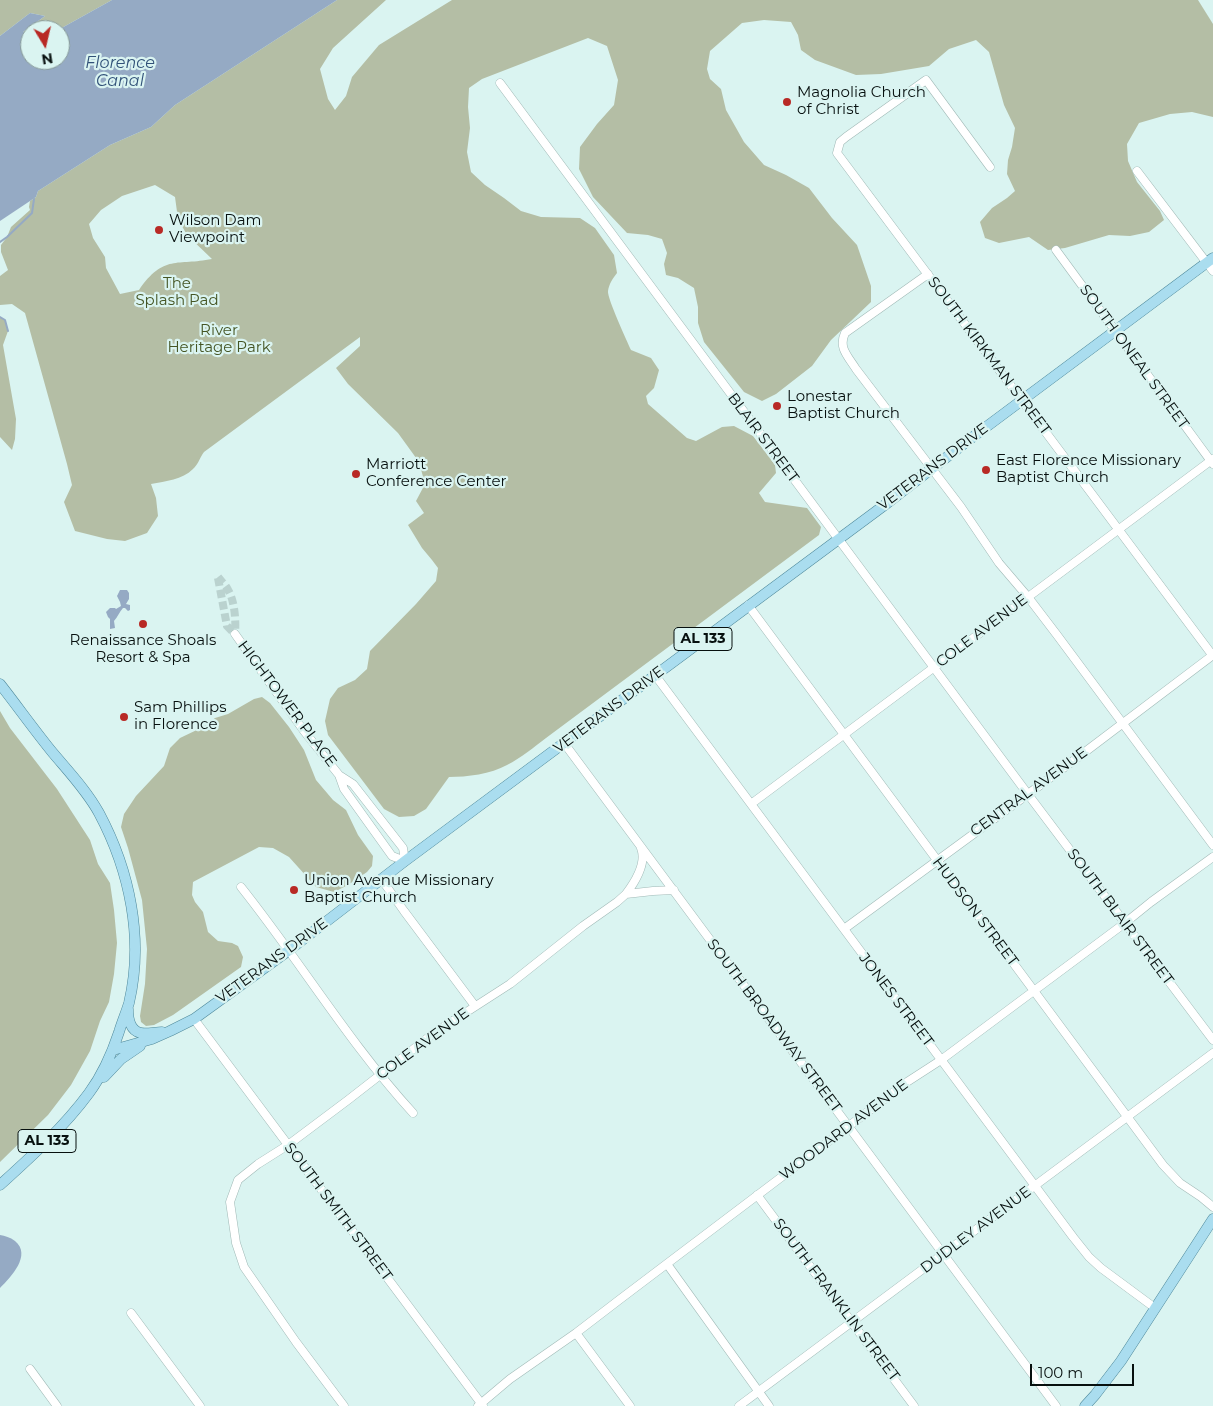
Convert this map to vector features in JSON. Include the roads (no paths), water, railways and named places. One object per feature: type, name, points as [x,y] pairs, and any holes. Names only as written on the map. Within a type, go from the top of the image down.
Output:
[{"type":"main road","name":"VETERANS DRIVE","points":[[113,1050],[152,1039],[194,1019],[288,951],[405,861],[1022,400],[1115,331],[1211,264]]},
{"type":"main road","points":[[0,684],[90,800],[110,836],[118,857],[132,908],[135,951],[128,1004],[113,1050]]},
{"type":"main road","points":[[128,1004],[129,1021],[136,1031],[142,1033],[170,1031]]},
{"type":"main road","points":[[89,1093],[121,1059],[152,1039]]},
{"type":"main road","name":"AL 133","points":[[0,1185],[49,1139],[89,1093],[102,1073],[113,1050]]},
{"type":"main road","points":[[1085,1406],[1111,1375],[1213,1219]]},
{"type":"street","name":"SOUTH KIRKMAN STREET","points":[[990,167],[926,80],[846,137],[840,142],[837,153],[1213,655]]},
{"type":"street","name":"BLAIR STREET","points":[[500,83],[1027,793]]},
{"type":"street","points":[[1137,171],[1211,264]]},
{"type":"street","name":"SOUTH ONEAL STREET","points":[[1056,250],[1212,461]]},
{"type":"street","points":[[928,274],[845,333],[842,341],[843,348],[856,370],[961,507],[999,563],[1028,597],[1213,845]]},
{"type":"street","name":"COLE AVENUE","points":[[751,804],[1118,529],[1212,461]]},
{"type":"street","name":"HUDSON STREET","points":[[748,605],[1163,1165],[1180,1184],[1213,1207]]},
{"type":"street","name":"HIGHTOWER PLACE","points":[[235,634],[304,731],[339,775],[353,784],[404,848],[405,861],[392,856],[344,789],[339,775]]},
{"type":"street","name":"CENTRAL AVENUE","points":[[844,929],[1073,761],[1213,655]]},
{"type":"street","name":"JONES STREET","points":[[655,675],[1073,1237],[1089,1257],[1108,1274],[1154,1308]]},
{"type":"street","name":"SOUTH BROADWAY STREET","points":[[564,742],[1056,1406]]},
{"type":"street","name":"SOUTH BLAIR STREET","points":[[1027,793],[1213,1040]]},
{"type":"street","name":"COLE AVENUE","points":[[344,1406],[296,1342],[244,1267],[236,1243],[230,1202],[238,1180],[258,1164],[288,1145],[434,1033],[510,984],[583,926],[617,902],[634,884],[640,869],[642,852],[638,842]]},
{"type":"street","name":"WOODARD AVENUE","points":[[481,1405],[510,1379],[576,1334],[618,1300],[907,1082],[941,1060],[1213,857]]},
{"type":"street","points":[[382,880],[475,1006]]},
{"type":"street","points":[[241,887],[381,1075],[412,1113]]},
{"type":"street","name":"COLE AVENUE","points":[[626,894],[653,890],[674,890]]},
{"type":"street","name":"SOUTH SMITH STREET","points":[[194,1019],[481,1405]]},
{"type":"street","name":"DUDLEY AVENUE","points":[[739,1406],[1213,1053]]},
{"type":"street","name":"SOUTH FRANKLIN STREET","points":[[758,1195],[914,1406]]},
{"type":"street","points":[[667,1264],[769,1406]]},
{"type":"street","points":[[131,1313],[200,1406]]},
{"type":"street","points":[[576,1334],[630,1406]]},
{"type":"street","points":[[30,1369],[57,1406]]},
{"type":"water","name":"Florence Canal","points":[[112,0],[337,0],[175,105],[151,127],[110,145],[38,191],[36,197],[0,221],[0,36],[20,21],[20,70],[70,70],[70,23]]},
{"type":"water","name":"Florence Canal","points":[[30,13],[45,16],[40,20],[21,20]]},
{"type":"water","points":[[120,590],[127,590],[129,593],[129,599],[126,604],[130,605],[130,610],[128,611],[123,608],[114,621],[115,628],[110,629],[110,619],[106,612],[110,608],[116,609],[121,606],[117,596]]},
{"type":"water","points":[[0,1235],[15,1241],[20,1247],[21,1259],[14,1272],[0,1288]]},
{"type":"waterway","points":[[0,242],[32,213],[34,199]]},
{"type":"waterway","points":[[0,317],[5,320],[8,331]]},
{"type":"tunnel","points":[[218,577],[227,588],[234,606],[235,634]]},
{"type":"tunnel","points":[[218,578],[227,626],[235,634]]},
{"type":"place","name":"Magnolia Church of Christ","points":[[787,102]]},
{"type":"place","name":"Wilson Dam Viewpoint","points":[[159,230]]},
{"type":"place","name":"Lonestar Baptist Church","points":[[777,406]]},
{"type":"place","name":"East Florence Missionary Baptist Church","points":[[986,470]]},
{"type":"place","name":"Marriott Conference Center","points":[[356,474]]},
{"type":"place","name":"Renaissance Shoals Resort & Spa","points":[[143,624]]},
{"type":"place","name":"Sam Phillips in Florence","points":[[124,717]]},
{"type":"place","name":"Union Avenue Missionary Baptist Church","points":[[294,890]]},
{"type":"park label","name":"The Splash Pad","points":[[177,292]]},
{"type":"park label","name":"River Heritage Park","points":[[219,340]]}]
